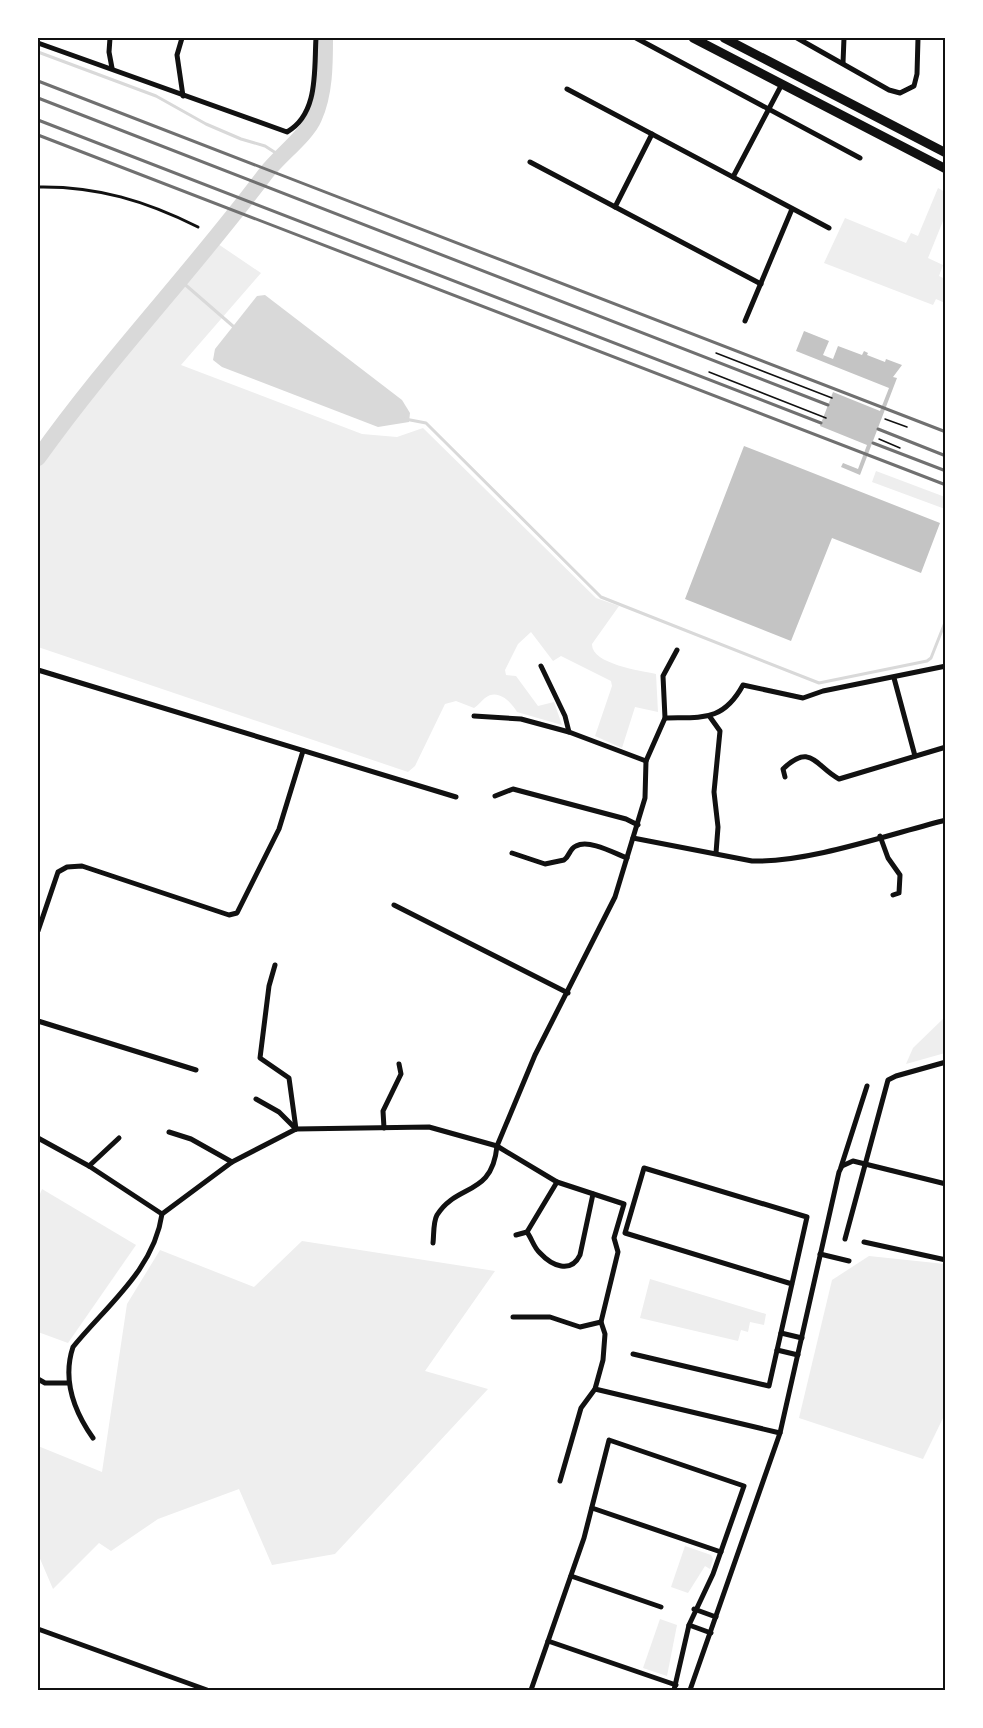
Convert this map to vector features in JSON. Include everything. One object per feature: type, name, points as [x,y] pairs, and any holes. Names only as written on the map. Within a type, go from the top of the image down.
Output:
[{"type":"highway","points":[[693,38],[945,169]]},
{"type":"highway","points":[[724,38],[945,153]]},
{"type":"street","points":[[111,38],[109,52],[112,69]]},
{"type":"street","points":[[182,38],[177,55],[183,96]]},
{"type":"street","points":[[38,43],[287,132],[294,129],[312,99],[316,38]]},
{"type":"street","points":[[636,38],[860,158]]},
{"type":"street","points":[[797,38],[900,93],[914,86],[917,74],[918,38]]},
{"type":"street","points":[[843,63],[844,38]]},
{"type":"street","points":[[733,177],[782,84]]},
{"type":"street","points":[[567,89],[830,228]]},
{"type":"street","points":[[615,207],[652,134]]},
{"type":"street","points":[[530,162],[761,284]]},
{"type":"street","points":[[745,321],[792,209]]},
{"type":"street","points":[[433,1243],[436,1216],[455,1198],[480,1184],[495,1160],[496,1146],[535,1054],[615,897],[645,798],[646,762],[665,718],[663,676],[677,650]]},
{"type":"street","points":[[541,666],[566,716],[569,732]]},
{"type":"street","points":[[665,718],[710,717],[730,705],[743,685],[803,698],[824,691],[945,666]]},
{"type":"street","points":[[38,670],[456,797]]},
{"type":"street","points":[[894,678],[915,756]]},
{"type":"street","points":[[474,716],[521,719],[569,732],[646,762]]},
{"type":"street","points":[[710,717],[720,731],[714,792],[718,828],[716,853]]},
{"type":"street","points":[[785,777],[783,769],[794,759],[803,757],[815,759],[828,773],[838,779],[945,747]]},
{"type":"street","points":[[38,931],[58,872],[67,867],[82,866],[229,915],[237,913],[279,829],[303,752]]},
{"type":"street","points":[[495,796],[513,789],[626,819],[638,825]]},
{"type":"street","points":[[633,838],[752,861],[779,861],[945,820]]},
{"type":"street","points":[[880,836],[902,882],[899,893],[892,895]]},
{"type":"street","points":[[512,853],[545,864],[564,860],[577,844],[587,844],[627,858]]},
{"type":"street","points":[[394,905],[568,993]]},
{"type":"street","points":[[275,965],[269,986],[260,1058],[289,1078],[296,1129]]},
{"type":"street","points":[[38,1021],[196,1070]]},
{"type":"street","points":[[845,1239],[888,1080],[945,1062]]},
{"type":"street","points":[[384,1128],[383,1111],[401,1074],[399,1064]]},
{"type":"street","points":[[690,1690],[780,1434],[840,1169],[867,1086]]},
{"type":"street","points":[[256,1099],[279,1112],[296,1129]]},
{"type":"street","points":[[93,1438],[72,1400],[68,1383],[68,1362],[72,1347],[148,1258],[159,1235],[162,1214],[232,1162],[296,1129],[429,1127],[496,1146],[557,1182],[624,1204],[614,1238],[618,1252],[601,1322],[605,1343],[595,1389],[581,1408],[560,1481]]},
{"type":"street","points":[[169,1132],[200,1144],[232,1162]]},
{"type":"street","points":[[38,1138],[89,1166],[162,1214]]},
{"type":"street","points":[[89,1166],[119,1138]]},
{"type":"street","points":[[840,1169],[853,1161],[945,1184]]},
{"type":"street","points":[[633,1354],[769,1386],[777,1350],[781,1333],[792,1284],[807,1217],[644,1168],[625,1233],[792,1284]]},
{"type":"street","points":[[516,1235],[526,1232],[557,1182]]},
{"type":"street","points":[[526,1232],[533,1240],[537,1251],[560,1267],[567,1268],[577,1262],[580,1255],[592,1194]]},
{"type":"street","points":[[864,1242],[945,1260]]},
{"type":"street","points":[[820,1254],[849,1261]]},
{"type":"street","points":[[513,1317],[550,1317],[580,1328],[601,1322]]},
{"type":"street","points":[[781,1333],[802,1338]]},
{"type":"street","points":[[777,1350],[798,1355]]},
{"type":"street","points":[[38,1379],[45,1383],[68,1383]]},
{"type":"street","points":[[595,1389],[780,1434]]},
{"type":"street","points":[[531,1690],[548,1641],[571,1576],[592,1508],[609,1440],[744,1486],[721,1552],[694,1609],[675,1688],[548,1641]]},
{"type":"street","points":[[592,1508],[721,1552]]},
{"type":"street","points":[[571,1576],[661,1607]]},
{"type":"street","points":[[694,1609],[716,1617]]},
{"type":"street","points":[[689,1625],[711,1633]]},
{"type":"street","points":[[38,1629],[207,1690]]},
{"type":"lane","points":[[38,187],[94,189],[133,198],[161,208],[198,227]]},
{"type":"path","points":[[716,352],[832,398]]},
{"type":"path","points":[[709,372],[826,418]]},
{"type":"path","points":[[885,419],[907,427]]},
{"type":"path","points":[[879,439],[900,448]]},
{"type":"shaded area","points":[[938,188],[945,192],[945,216],[928,258],[943,265],[939,276],[945,279],[945,303],[936,299],[933,305],[824,263],[845,218],[906,243],[911,233],[918,236]]},
{"type":"shaded area","points":[[218,244],[261,273],[181,365],[362,434],[397,437],[423,428],[596,598],[619,606],[592,644],[594,651],[599,657],[618,665],[656,674],[658,712],[635,707],[622,748],[595,736],[612,686],[611,681],[561,656],[553,661],[531,632],[518,644],[505,670],[506,675],[516,676],[538,706],[554,702],[562,725],[517,712],[508,701],[499,695],[490,695],[474,708],[456,701],[445,704],[415,766],[408,772],[38,647],[38,462],[76,411]]},
{"type":"shaded area","points":[[265,295],[402,400],[410,413],[409,422],[378,427],[222,367],[213,360],[215,349],[257,296]]},
{"type":"shaded area","points":[[876,471],[945,497],[945,509],[872,482]]},
{"type":"shaded area","points":[[945,1017],[945,1053],[906,1064],[913,1048]]},
{"type":"shaded area","points":[[42,1189],[136,1245],[68,1343],[38,1332],[38,1199]]},
{"type":"shaded area","points":[[302,1241],[495,1271],[425,1371],[488,1389],[335,1554],[272,1565],[239,1489],[158,1519],[111,1551],[99,1543],[53,1589],[38,1554],[38,1446],[102,1472],[127,1304],[160,1250],[254,1287]]},
{"type":"shaded area","points":[[869,1256],[945,1264],[945,1414],[923,1459],[799,1418],[832,1280]]},
{"type":"shaded area","points":[[650,1279],[766,1314],[764,1325],[750,1322],[748,1332],[741,1330],[738,1341],[640,1318]]},
{"type":"shaded area","points":[[685,1546],[711,1555],[713,1559],[710,1569],[705,1566],[688,1593],[671,1587]]},
{"type":"shaded area","points":[[660,1619],[677,1625],[667,1676],[643,1668]]},
{"type":"building","points":[[804,331],[829,341],[823,355],[833,359],[838,346],[862,355],[864,351],[868,353],[867,355],[885,362],[886,359],[902,365],[893,377],[897,378],[860,475],[841,467],[843,463],[858,469],[867,445],[820,426],[833,392],[880,411],[889,388],[796,351]]},
{"type":"building","points":[[744,446],[940,523],[921,573],[832,538],[791,641],[685,599]]},
{"type":"waterway","points":[[38,458],[93,385],[266,173],[310,125],[318,109],[322,89],[325,38]]},
{"type":"waterway","points":[[38,52],[156,96],[206,124],[241,139],[265,146],[279,155]]},
{"type":"waterway","points":[[181,281],[234,327]]},
{"type":"waterway","points":[[405,419],[426,423],[601,597],[819,683],[927,661],[931,658],[946,620]]},
{"type":"railway","points":[[38,81],[946,432]]},
{"type":"railway","points":[[38,98],[828,405]]},
{"type":"railway","points":[[38,120],[821,423]]},
{"type":"railway","points":[[38,135],[946,485]]},
{"type":"railway","points":[[878,429],[946,456]]},
{"type":"railway","points":[[873,443],[946,471]]}]
